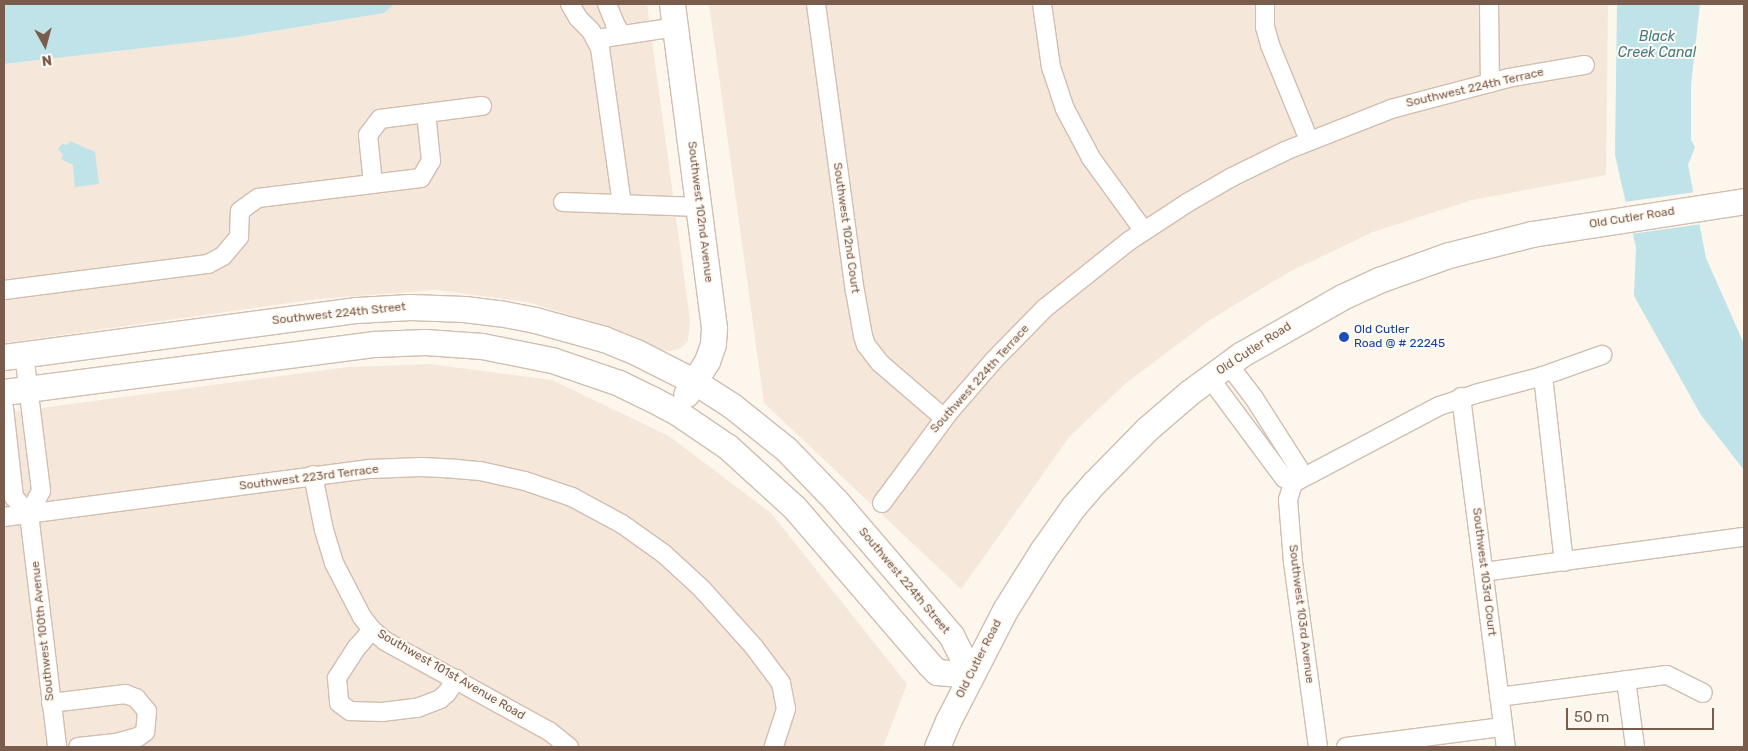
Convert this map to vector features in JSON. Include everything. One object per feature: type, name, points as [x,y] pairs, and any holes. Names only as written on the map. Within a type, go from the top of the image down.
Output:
[{"type":"street","points":[[570,4],[578,18],[597,39],[602,59],[622,204]]},
{"type":"street","points":[[608,4],[615,24],[622,35]]},
{"type":"street","name":"Southwest 102nd Court","points":[[816,4],[853,282],[863,336],[866,344],[880,363],[944,418]]},
{"type":"street","points":[[1042,4],[1051,67],[1065,109],[1091,158],[1144,231]]},
{"type":"street","points":[[1264,4],[1266,34],[1309,140]]},
{"type":"street","points":[[1489,4],[1490,82]]},
{"type":"street","points":[[597,39],[622,35],[674,16]]},
{"type":"street","name":"Southwest 102nd Avenue","points":[[674,16],[714,337],[707,361],[675,411]]},
{"type":"street","name":"Southwest 224th Terrace","points":[[882,503],[944,418],[994,360],[1045,308],[1144,231],[1232,177],[1309,140],[1411,103],[1490,82],[1585,65]]},
{"type":"street","points":[[373,184],[368,135],[380,119],[482,106]]},
{"type":"street","points":[[4,290],[208,264],[224,256],[234,244],[239,237],[240,211],[258,198],[421,178],[432,161],[426,113]]},
{"type":"street","name":"Old Cutler Road","points":[[937,747],[971,675],[1024,578],[1053,534],[1083,495],[1147,429],[1219,371],[1310,313],[1385,278],[1486,245],[1608,221],[1744,201]]},
{"type":"street","points":[[563,202],[699,207]]},
{"type":"street","name":"Southwest 224th Street","points":[[14,355],[357,310],[445,308],[499,313],[570,329],[636,352],[695,382],[768,434],[812,475],[951,635],[971,675]]},
{"type":"street","points":[[4,392],[375,344],[425,342],[482,346],[552,360],[619,383],[675,411],[728,447],[775,488],[800,514],[937,672],[971,675]]},
{"type":"street","points":[[1295,482],[1428,411],[1461,398],[1543,376],[1602,354]]},
{"type":"street","points":[[4,408],[14,497],[29,514],[41,491],[30,389],[14,355]]},
{"type":"street","name":"Southwest 103rd Avenue","points":[[1219,371],[1254,398],[1298,467],[1288,500],[1294,562],[1318,747]]},
{"type":"street","points":[[1543,376],[1564,562]]},
{"type":"street","name":"Southwest 103rd Court","points":[[1461,398],[1506,747]]},
{"type":"street","name":"Southwest 223rd Terrace","points":[[4,517],[314,475],[393,468],[480,471],[525,481],[580,501],[622,524],[664,554],[702,589],[777,675],[784,692],[786,709],[774,747]]},
{"type":"street","name":"Southwest 101st Avenue Road","points":[[314,475],[324,530],[334,563],[362,617],[372,630],[385,641],[549,731],[569,747]]},
{"type":"street","name":"Southwest 100th Avenue","points":[[29,514],[51,703],[58,747]]},
{"type":"street","points":[[1484,572],[1744,537]]},
{"type":"street","points":[[372,630],[356,647],[337,678],[339,702],[350,711],[382,712],[417,708],[440,699],[447,693],[456,679]]},
{"type":"street","points":[[1499,697],[1667,675],[1703,692]]},
{"type":"street","points":[[1626,680],[1636,747]]},
{"type":"street","points":[[51,703],[126,694],[136,698],[146,711],[145,732],[138,737],[116,743],[78,747]]},
{"type":"street","points":[[1346,747],[1503,727]]},
{"type":"shaded area","points":[[394,4],[647,4],[690,320],[688,341],[681,348],[671,351],[661,350],[623,332],[528,302],[436,290],[318,299],[4,343],[4,64],[231,38],[384,13]]},
{"type":"shaded area","points":[[709,4],[1608,4],[1606,175],[1472,200],[1373,232],[1289,272],[1210,320],[1125,384],[1070,436],[961,589],[764,403]]},
{"type":"shaded area","points":[[429,364],[552,380],[669,436],[771,513],[907,684],[883,747],[4,747],[4,413],[348,367]]},
{"type":"water","points":[[4,4],[394,4],[384,13],[231,38],[4,64]]},
{"type":"water","name":"Black Creek Canal","points":[[1617,4],[1700,4],[1691,85],[1691,140],[1695,147],[1688,165],[1706,258],[1744,344],[1744,470],[1701,415],[1634,296],[1636,248],[1615,155]]},
{"type":"water","points":[[70,141],[95,152],[99,184],[75,187],[73,165],[61,159],[63,155],[58,149],[62,144],[68,145]]},
{"type":"pier","points":[[1696,192],[1702,224],[1631,234],[1624,202]]},
{"type":"place","name":"Old Cutler Road @ # 22245","points":[[1344,337]]}]
